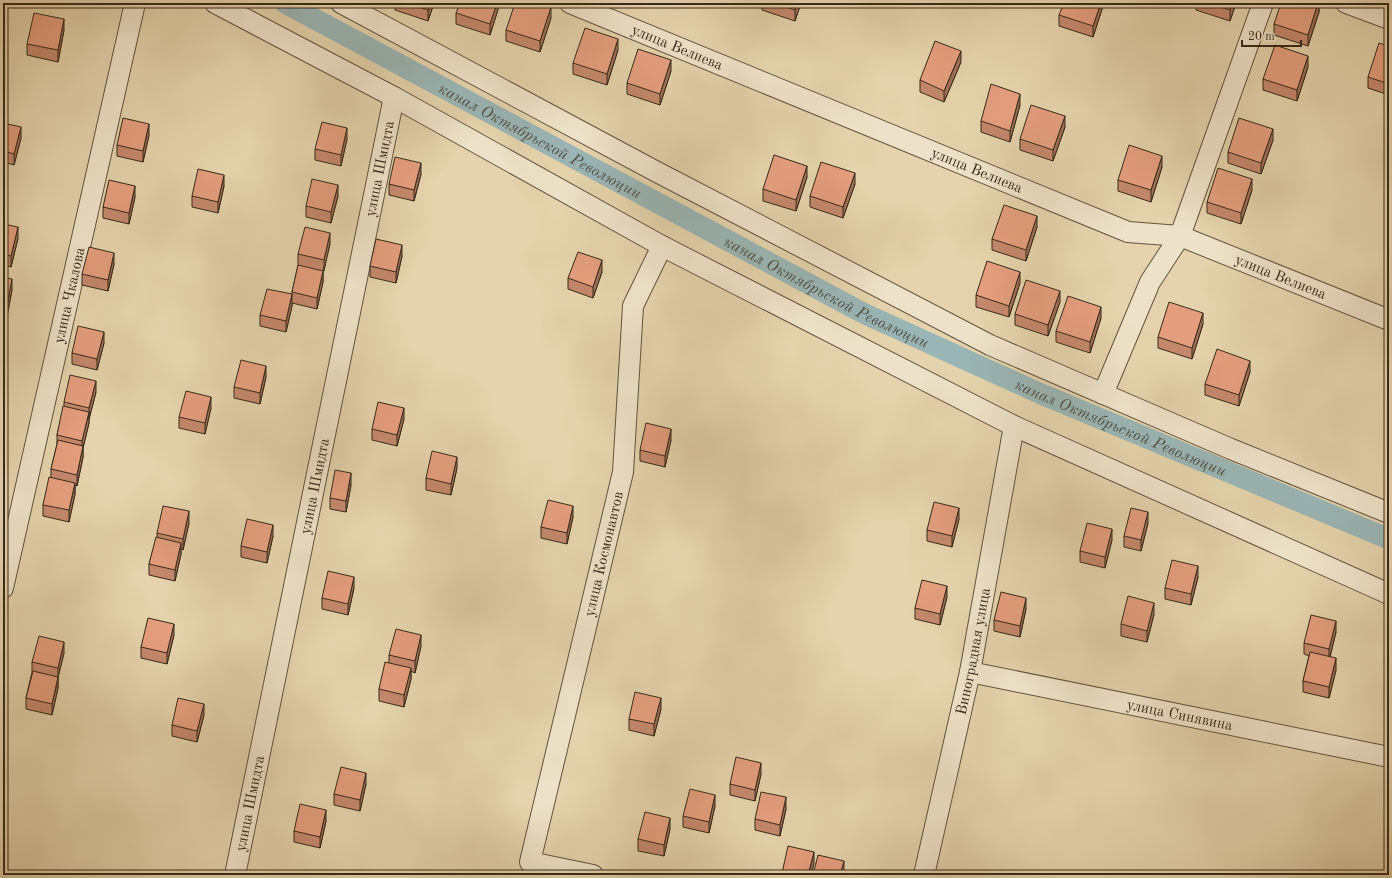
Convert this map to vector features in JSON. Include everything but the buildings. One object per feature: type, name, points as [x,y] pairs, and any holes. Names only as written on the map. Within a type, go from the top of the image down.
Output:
[{"type":"street","name":"улица Чкалова","points":[[3,588],[135,3]]},
{"type":"street","points":[[215,3],[394,96],[662,246],[1014,426],[1389,594]]},
{"type":"street","points":[[341,3],[657,172],[983,341],[1231,449],[1389,513]]},
{"type":"street","name":"улица Велиева","points":[[570,3],[1128,232],[1180,236],[1389,320]]},
{"type":"street","points":[[1103,394],[1150,282],[1180,236],[1263,3]]},
{"type":"street","points":[[1346,3],[1389,19]]},
{"type":"street","name":"улица Шмидта","points":[[234,875],[394,96]]},
{"type":"street","name":"улица Космонавтов","points":[[593,875],[530,862],[623,472],[633,306],[662,246]]},
{"type":"street","name":"Виноградная улица","points":[[924,875],[970,672],[1014,426]]},
{"type":"street","name":"улица Синявина","points":[[970,672],[1389,757]]},
{"type":"waterway","name":"канал Октябрьской Революции","points":[[285,3],[863,313],[1039,393],[1389,539]]}]
